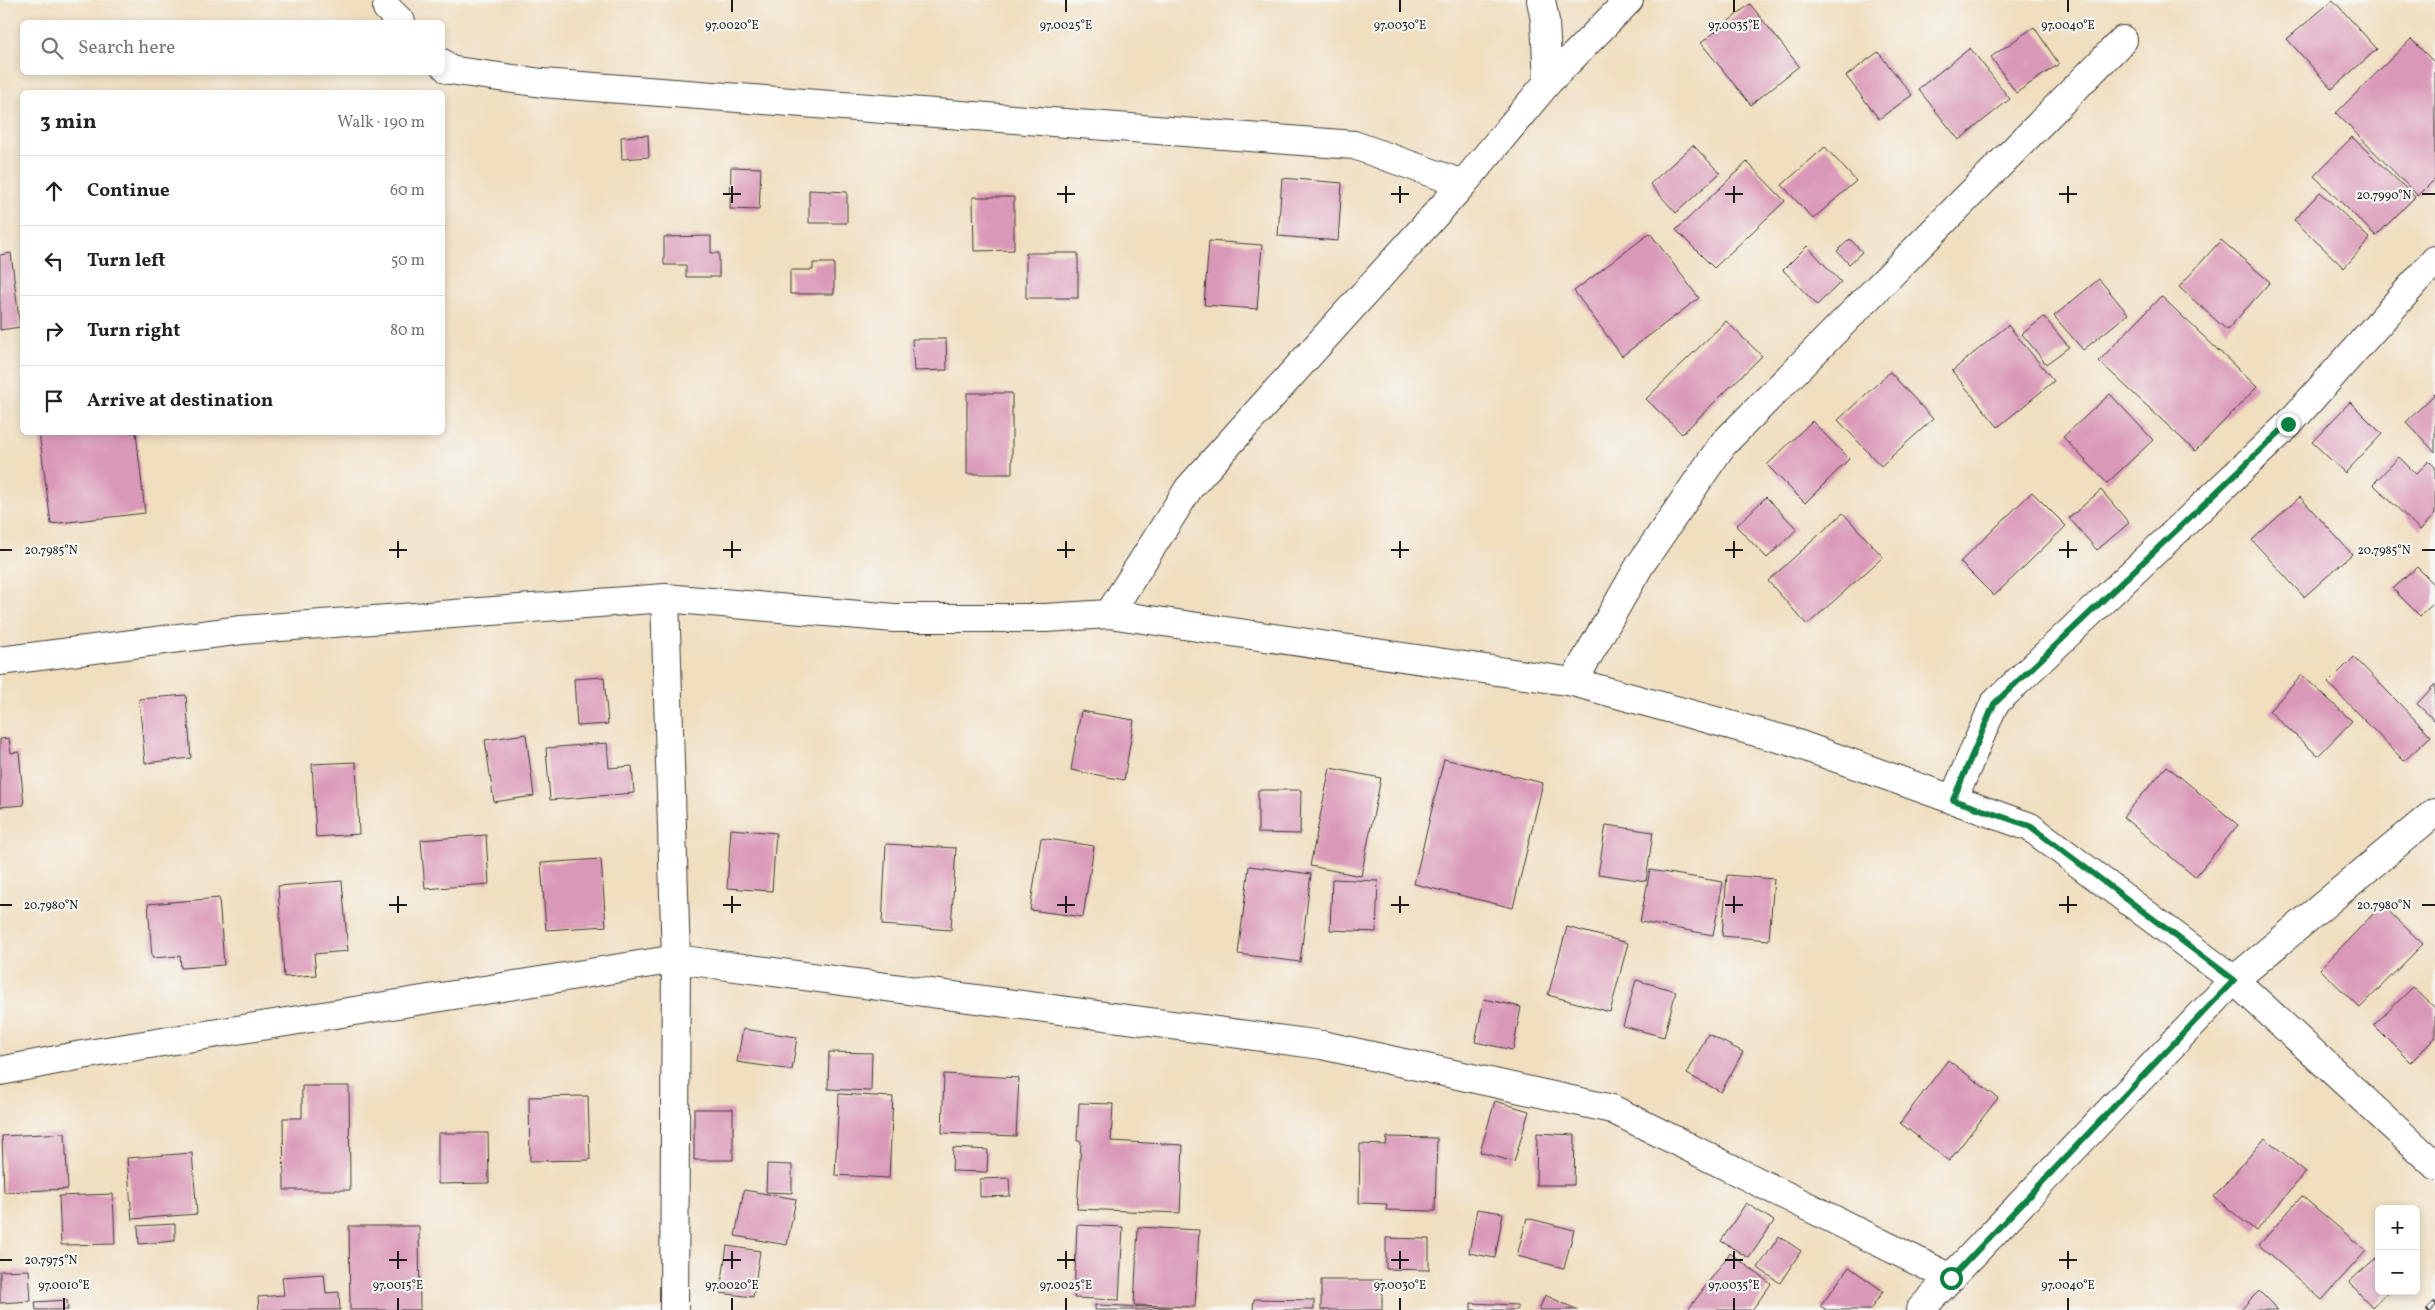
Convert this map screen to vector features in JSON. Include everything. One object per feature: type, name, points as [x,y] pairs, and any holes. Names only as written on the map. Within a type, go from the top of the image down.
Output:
[{"type":"street","points":[[1541,0],[1546,21],[1548,82]]},
{"type":"street","points":[[1109,614],[1189,488],[1463,184],[1548,82],[1629,0]]},
{"type":"street","points":[[1573,682],[1640,565],[1723,444],[2123,40]]},
{"type":"street","points":[[445,66],[449,70],[542,83],[1354,145],[1463,184]]},
{"type":"street","points":[[1953,800],[1994,704],[2288,424],[2435,260]]},
{"type":"street","points":[[665,598],[676,959],[674,1310]]},
{"type":"street","points":[[0,661],[242,630],[665,598],[894,618],[1045,618],[1109,614],[1573,682],[1789,741],[2030,826],[2234,980],[2435,1165]]},
{"type":"street","points":[[1920,1310],[2234,980],[2435,812]]},
{"type":"street","points":[[0,1071],[82,1055],[676,959],[1322,1045],[1612,1109],[1951,1278]]},
{"type":"building","points":[[2333,0],[2377,49],[2332,89],[2287,39]]},
{"type":"building","points":[[1750,4],[1799,66],[1751,105],[1701,43]]},
{"type":"building","points":[[2034,27],[2059,64],[2016,93],[1991,57]]},
{"type":"building","points":[[2411,39],[2435,63],[2435,179],[2418,196],[2336,113]]},
{"type":"building","points":[[1970,48],[2010,99],[1959,140],[1918,89]]},
{"type":"building","points":[[1878,52],[1912,95],[1879,119],[1846,76]]},
{"type":"building","points":[[648,135],[649,157],[622,159],[621,137]]},
{"type":"building","points":[[2352,137],[2415,197],[2376,236],[2314,176]]},
{"type":"building","points":[[1693,145],[1720,173],[1676,213],[1650,184]]},
{"type":"building","points":[[1825,147],[1856,181],[1813,219],[1782,185]]},
{"type":"building","points":[[1747,162],[1785,201],[1714,268],[1676,230]]},
{"type":"building","points":[[731,167],[761,168],[759,210],[730,209]]},
{"type":"building","points":[[1282,178],[1342,183],[1338,241],[1278,236]]},
{"type":"building","points":[[809,190],[847,192],[847,223],[809,223]]},
{"type":"building","points":[[2320,192],[2370,239],[2344,268],[2294,220]]},
{"type":"building","points":[[973,197],[1014,197],[1014,250],[974,251]]},
{"type":"building","points":[[1650,233],[1699,298],[1622,356],[1574,291]]},
{"type":"building","points":[[711,236],[711,253],[719,253],[719,277],[686,277],[686,265],[664,265],[664,237]]},
{"type":"building","points":[[1850,239],[1862,252],[1849,264],[1837,251]]},
{"type":"building","points":[[2221,240],[2270,282],[2227,330],[2179,287]]},
{"type":"building","points":[[1209,241],[1262,245],[1257,309],[1204,305]]},
{"type":"building","points":[[1807,246],[1841,282],[1817,305],[1783,270]]},
{"type":"building","points":[[11,253],[20,327],[0,330],[0,255]]},
{"type":"building","points":[[1026,253],[1078,253],[1078,298],[1026,298]]},
{"type":"building","points":[[813,263],[834,263],[834,294],[790,294],[790,270],[813,270]]},
{"type":"building","points":[[2099,279],[2128,314],[2083,350],[2054,316]]},
{"type":"building","points":[[2161,296],[2257,387],[2195,451],[2099,361]]},
{"type":"building","points":[[2044,317],[2069,347],[2046,364],[2022,334]]},
{"type":"building","points":[[1726,321],[1762,356],[1682,434],[1646,399]]},
{"type":"building","points":[[2008,325],[2054,381],[1998,427],[1952,371]]},
{"type":"building","points":[[912,339],[946,339],[947,370],[914,371]]},
{"type":"building","points":[[1890,372],[1933,419],[1881,466],[1838,420]]},
{"type":"building","points":[[967,393],[1012,393],[1012,474],[967,474]]},
{"type":"building","points":[[2110,394],[2153,440],[2107,483],[2063,437]]},
{"type":"building","points":[[2435,394],[2435,452],[2406,422]]},
{"type":"building","points":[[2350,402],[2382,434],[2345,473],[2312,442]]},
{"type":"building","points":[[1812,421],[1849,459],[1805,503],[1767,465]]},
{"type":"building","points":[[39,435],[136,435],[145,513],[51,524]]},
{"type":"building","points":[[2399,457],[2416,474],[2429,461],[2435,467],[2435,514],[2420,530],[2373,484]]},
{"type":"building","points":[[2101,490],[2129,523],[2097,550],[2069,518]]},
{"type":"building","points":[[2032,492],[2066,526],[1994,596],[1960,562]]},
{"type":"building","points":[[1766,497],[1797,529],[1767,558],[1736,526]]},
{"type":"building","points":[[2300,497],[2352,554],[2304,597],[2252,540]]},
{"type":"building","points":[[1843,513],[1883,557],[1807,625],[1768,581]]},
{"type":"building","points":[[2417,567],[2435,585],[2435,602],[2420,616],[2393,589]]},
{"type":"building","points":[[2354,657],[2431,736],[2404,761],[2328,683]]},
{"type":"building","points":[[2302,675],[2352,721],[2318,756],[2269,711]]},
{"type":"building","points":[[604,677],[608,724],[577,726],[574,679]]},
{"type":"building","points":[[2435,684],[2435,721],[2417,704]]},
{"type":"building","points":[[186,695],[191,758],[145,763],[139,699]]},
{"type":"building","points":[[1081,711],[1134,720],[1124,780],[1071,770]]},
{"type":"building","points":[[526,734],[534,796],[494,802],[485,740]]},
{"type":"building","points":[[9,738],[11,753],[19,752],[24,805],[0,807],[0,739]]},
{"type":"building","points":[[607,743],[609,768],[632,766],[634,793],[550,800],[546,748]]},
{"type":"building","points":[[1444,759],[1543,783],[1513,908],[1414,884]]},
{"type":"building","points":[[356,762],[359,834],[316,837],[312,764]]},
{"type":"building","points":[[2167,766],[2238,825],[2195,877],[2123,817]]},
{"type":"building","points":[[1330,768],[1381,778],[1361,876],[1310,866]]},
{"type":"building","points":[[1258,790],[1301,790],[1300,834],[1258,833]]},
{"type":"building","points":[[1606,825],[1653,832],[1646,881],[1598,874]]},
{"type":"building","points":[[731,829],[776,833],[772,891],[727,888]]},
{"type":"building","points":[[486,835],[489,884],[425,889],[421,840]]},
{"type":"building","points":[[1041,838],[1094,846],[1083,917],[1030,910]]},
{"type":"building","points":[[886,844],[956,848],[951,930],[882,925]]},
{"type":"building","points":[[601,859],[606,926],[546,930],[541,863]]},
{"type":"building","points":[[1249,866],[1311,874],[1300,962],[1238,954]]},
{"type":"building","points":[[1650,870],[1723,882],[1713,935],[1640,922]]},
{"type":"building","points":[[1727,875],[1774,879],[1769,940],[1722,936]]},
{"type":"building","points":[[1332,879],[1378,881],[1376,932],[1330,930]]},
{"type":"building","points":[[342,881],[348,951],[314,954],[316,975],[284,977],[278,886]]},
{"type":"building","points":[[219,898],[224,965],[181,968],[180,956],[152,958],[148,904]]},
{"type":"building","points":[[2382,905],[2423,944],[2360,1008],[2320,969]]},
{"type":"building","points":[[1567,927],[1628,943],[1610,1012],[1548,995]]},
{"type":"building","points":[[1636,980],[1676,991],[1664,1037],[1623,1026]]},
{"type":"building","points":[[2413,987],[2435,1008],[2435,1038],[2411,1062],[2374,1025]]},
{"type":"building","points":[[1484,999],[1521,1007],[1513,1050],[1475,1042]]},
{"type":"building","points":[[743,1029],[797,1037],[792,1070],[737,1062]]},
{"type":"building","points":[[1708,1034],[1743,1052],[1721,1092],[1687,1074]]},
{"type":"building","points":[[829,1052],[872,1053],[871,1091],[828,1089]]},
{"type":"building","points":[[1948,1060],[1998,1098],[1949,1161],[1900,1123]]},
{"type":"building","points":[[944,1074],[1019,1078],[1016,1136],[942,1133]]},
{"type":"building","points":[[302,1086],[349,1086],[350,1190],[284,1190],[283,1118],[302,1118]]},
{"type":"building","points":[[839,1094],[893,1097],[889,1178],[835,1175]]},
{"type":"building","points":[[588,1096],[590,1160],[530,1161],[529,1097]]},
{"type":"building","points":[[1495,1101],[1529,1111],[1514,1162],[1480,1152]]},
{"type":"building","points":[[1079,1103],[1113,1104],[1111,1141],[1183,1145],[1180,1213],[1077,1209],[1081,1141],[1077,1141]]},
{"type":"building","points":[[694,1109],[733,1109],[733,1160],[694,1160]]},
{"type":"building","points":[[65,1133],[68,1189],[4,1192],[2,1136]]},
{"type":"building","points":[[438,1133],[488,1133],[489,1183],[438,1184]]},
{"type":"building","points":[[1537,1133],[1575,1135],[1574,1185],[1536,1185]]},
{"type":"building","points":[[1387,1137],[1437,1138],[1435,1211],[1386,1210],[1387,1204],[1359,1203],[1360,1144],[1386,1145]]},
{"type":"building","points":[[2265,1138],[2306,1172],[2256,1231],[2214,1197]]},
{"type":"building","points":[[953,1148],[988,1150],[987,1172],[952,1171]]},
{"type":"building","points":[[192,1153],[197,1214],[132,1219],[127,1158]]},
{"type":"building","points":[[767,1164],[792,1165],[792,1193],[766,1192]]},
{"type":"building","points":[[1009,1178],[1010,1196],[980,1197],[980,1179]]},
{"type":"building","points":[[744,1190],[796,1199],[787,1245],[735,1236]]},
{"type":"building","points":[[113,1194],[115,1244],[61,1245],[59,1196]]},
{"type":"building","points":[[2302,1196],[2366,1251],[2322,1300],[2259,1245]]},
{"type":"building","points":[[1746,1203],[1774,1221],[1749,1258],[1721,1241]]},
{"type":"building","points":[[1477,1209],[1503,1213],[1495,1258],[1469,1253]]},
{"type":"building","points":[[1527,1218],[1574,1230],[1564,1268],[1517,1256]]},
{"type":"building","points":[[175,1224],[175,1241],[139,1244],[138,1226]]},
{"type":"building","points":[[1077,1225],[1123,1227],[1119,1300],[1074,1298]]},
{"type":"building","points":[[349,1226],[419,1226],[420,1310],[350,1310]]},
{"type":"building","points":[[1138,1227],[1199,1230],[1195,1307],[1134,1305]]},
{"type":"building","points":[[1779,1236],[1801,1251],[1780,1283],[1758,1268]]},
{"type":"building","points":[[1386,1238],[1429,1239],[1429,1270],[1386,1269]]},
{"type":"building","points":[[727,1246],[760,1251],[753,1297],[720,1293]]},
{"type":"building","points":[[1730,1253],[1771,1284],[1752,1310],[1688,1310]]},
{"type":"building","points":[[2375,1259],[2375,1295],[2385,1295],[2372,1307],[2349,1282]]},
{"type":"building","points":[[1849,1267],[1883,1291],[1870,1310],[1825,1310],[1820,1307]]},
{"type":"building","points":[[29,1270],[31,1301],[0,1303],[0,1271]]},
{"type":"building","points":[[324,1274],[326,1293],[339,1292],[340,1310],[259,1310],[258,1297],[284,1295],[282,1277]]},
{"type":"building","points":[[1321,1280],[1382,1280],[1382,1310],[1321,1310]]},
{"type":"building","points":[[2259,1291],[2278,1310],[2240,1310]]},
{"type":"building","points":[[1545,1295],[1578,1310],[1539,1310]]},
{"type":"building","points":[[1254,1299],[1314,1300],[1314,1310],[1253,1310]]},
{"type":"building","points":[[67,1300],[68,1310],[36,1310],[35,1302]]},
{"type":"building","points":[[1471,1303],[1517,1305],[1517,1310],[1471,1310]]},
{"type":"building","points":[[1095,1305],[1171,1308],[1171,1310],[1095,1310]]},
{"type":"railway","points":[[2429,1310],[2435,1304]]},
{"type":"route","points":[[1951,1278],[2234,980],[2030,826],[1953,800],[1994,704],[2288,424]]}]
